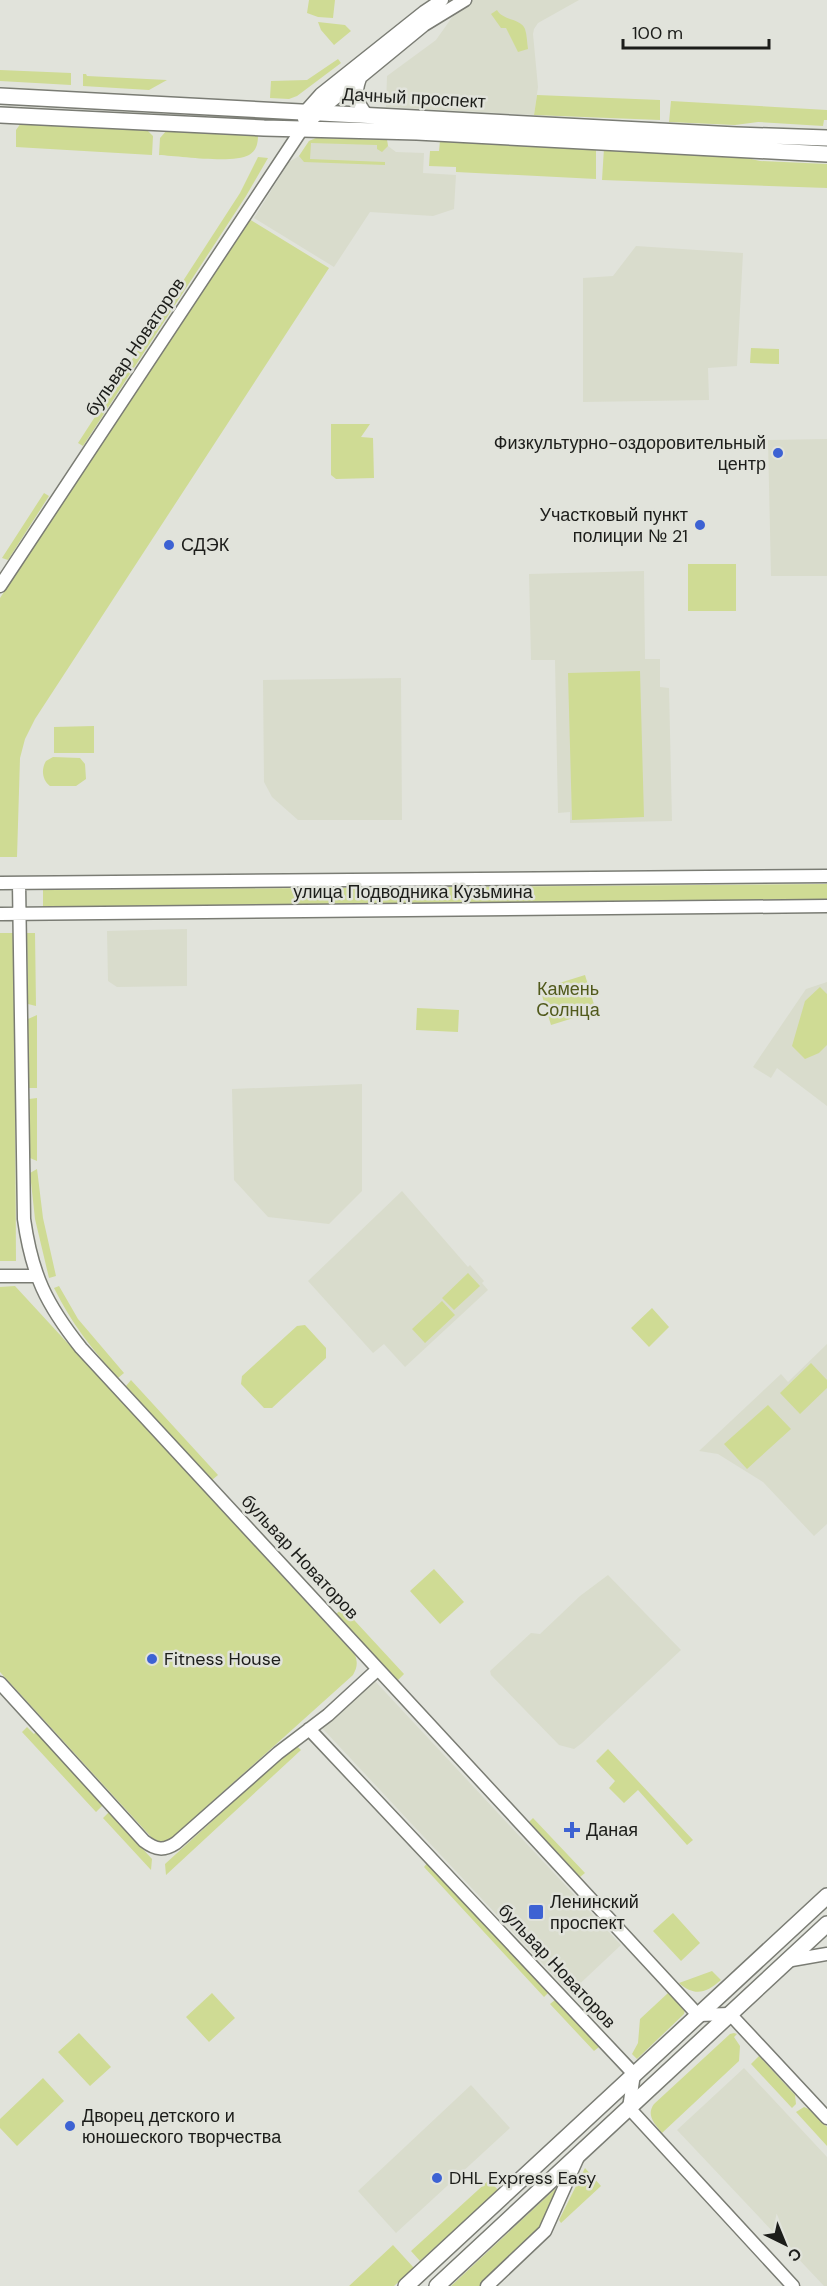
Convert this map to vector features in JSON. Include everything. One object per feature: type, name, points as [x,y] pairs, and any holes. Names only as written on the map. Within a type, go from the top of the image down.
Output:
[{"type":"main road","name":"Дачный проспект","points":[[0,96],[827,138]]},
{"type":"main road","name":"Дачный проспект","points":[[0,115],[417,132],[827,154]]},
{"type":"main road","points":[[406,2286],[827,1896]]},
{"type":"main road","points":[[437,2286],[827,1924]]},
{"type":"main road","points":[[698,2015],[712,2030]]},
{"type":"main road","points":[[634,2074],[649,2090]]},
{"type":"street","points":[[312,112],[321,94],[442,0]]},
{"type":"street","points":[[312,112],[424,25],[465,0]]},
{"type":"street","points":[[361,76],[356,87],[356,94],[359,106],[367,115]]},
{"type":"street","name":"бульвар Новаторов","points":[[0,586],[312,112]]},
{"type":"street","name":"улица Подводника Кузьмина","points":[[0,883],[827,876]]},
{"type":"street","name":"бульвар Новаторов","points":[[19,883],[22,1192],[28,1246],[36,1276],[56,1316],[81,1348],[698,2015]]},
{"type":"street","name":"улица Подводника Кузьмина","points":[[0,914],[827,906]]},
{"type":"street","points":[[0,1276],[36,1276]]},
{"type":"street","points":[[0,1683],[144,1841],[160,1849],[168,1848],[176,1843],[278,1753],[328,1715],[377,1670]]},
{"type":"street","name":"бульвар Новаторов","points":[[309,1729],[634,2074]]},
{"type":"street","points":[[786,1961],[827,1954]]},
{"type":"street","points":[[698,2015],[730,2014],[827,2118]]},
{"type":"street","points":[[634,2074],[629,2108],[793,2286]]},
{"type":"street","points":[[487,2286],[544,2231],[580,2154]]},
{"type":"shaded area","points":[[472,0],[579,0],[538,23],[534,29],[538,87],[534,115],[386,107],[387,76],[436,40],[455,13]]},
{"type":"shaded area","points":[[316,138],[387,140],[388,146],[396,152],[424,153],[423,173],[456,175],[454,209],[433,216],[370,212],[334,267],[254,218],[289,162],[299,156],[309,141]]},
{"type":"shaded area","points":[[636,246],[743,253],[737,366],[708,368],[709,400],[583,402],[583,278],[613,276]]},
{"type":"shaded area","points":[[827,439],[827,576],[771,576],[768,440]]},
{"type":"shaded area","points":[[644,571],[645,659],[660,659],[660,687],[669,688],[672,821],[570,823],[570,812],[558,813],[555,660],[531,660],[529,574]]},
{"type":"shaded area","points":[[401,678],[402,820],[298,820],[272,797],[264,782],[263,680]]},
{"type":"shaded area","points":[[187,929],[187,986],[117,987],[108,981],[107,931]]},
{"type":"shaded area","points":[[827,982],[827,1106],[777,1068],[771,1078],[753,1067],[806,989]]},
{"type":"shaded area","points":[[362,1084],[362,1191],[329,1224],[268,1217],[234,1180],[232,1089]]},
{"type":"shaded area","points":[[402,1191],[468,1267],[470,1265],[484,1281],[482,1283],[488,1290],[405,1367],[384,1344],[373,1353],[308,1281]]},
{"type":"shaded area","points":[[827,1344],[827,1524],[814,1536],[763,1482],[718,1454],[699,1451],[781,1374],[788,1382]]},
{"type":"shaded area","points":[[608,1575],[681,1650],[574,1749],[559,1745],[491,1675],[490,1671],[531,1633],[540,1634],[580,1596]]},
{"type":"shaded area","points":[[374,1680],[621,1945],[570,1993],[322,1728]]},
{"type":"shaded area","points":[[744,2068],[827,2157],[827,2286],[824,2286],[677,2130]]},
{"type":"shaded area","points":[[471,2085],[510,2128],[396,2233],[358,2191]]},
{"type":"green space","points":[[309,0],[335,0],[333,18],[318,17],[307,13]]},
{"type":"green space","points":[[497,10],[503,16],[523,25],[528,49],[518,52],[506,28],[501,28],[491,14]]},
{"type":"green space","points":[[318,22],[345,25],[351,31],[334,45],[321,30]]},
{"type":"green space","points":[[338,59],[341,63],[297,96],[289,99],[270,98],[271,81],[307,80]]},
{"type":"green space","points":[[0,70],[71,73],[71,85],[0,81]]},
{"type":"green space","points":[[83,74],[167,80],[149,90],[83,86]]},
{"type":"green space","points":[[537,95],[660,100],[660,120],[534,115]]},
{"type":"green space","points":[[671,101],[827,110],[827,120],[824,120],[823,126],[758,122],[735,125],[669,122]]},
{"type":"green space","points":[[21,123],[146,129],[153,136],[152,155],[16,147],[16,130]]},
{"type":"green space","points":[[167,130],[258,134],[258,140],[254,151],[241,158],[219,159],[159,155],[160,138]]},
{"type":"green space","points":[[316,138],[387,140],[388,146],[382,152],[377,149],[377,145],[311,143],[310,159],[385,162],[385,165],[304,162],[299,156],[309,141]]},
{"type":"green space","points":[[440,141],[596,148],[596,179],[456,172],[456,167],[429,166],[430,151],[439,151]]},
{"type":"green space","points":[[604,148],[733,155],[760,161],[827,164],[827,188],[602,180]]},
{"type":"green space","points":[[258,157],[268,158],[246,196],[83,446],[78,443],[240,193]]},
{"type":"green space","points":[[249,219],[329,268],[35,719],[25,739],[20,758],[17,857],[0,857],[0,598]]},
{"type":"green space","points":[[751,348],[779,349],[779,364],[750,363]]},
{"type":"green space","points":[[331,424],[370,424],[361,437],[373,438],[374,478],[336,479],[331,475]]},
{"type":"green space","points":[[44,493],[49,496],[8,560],[2,558]]},
{"type":"green space","points":[[688,564],[736,564],[736,611],[688,611]]},
{"type":"green space","points":[[640,671],[644,817],[572,820],[568,673]]},
{"type":"green space","points":[[94,726],[94,753],[54,753],[54,727]]},
{"type":"green space","points":[[53,757],[80,758],[85,764],[86,779],[76,786],[50,786],[45,781],[43,771],[46,761]]},
{"type":"green space","points":[[827,884],[827,899],[43,907],[43,890]]},
{"type":"green space","points":[[0,933],[14,933],[16,1261],[0,1261]]},
{"type":"green space","points":[[27,933],[35,933],[36,1006],[28,1004]]},
{"type":"green space","name":"Камень Солнца","points":[[585,975],[596,1011],[551,1025],[540,989]]},
{"type":"green space","points":[[820,987],[827,994],[827,1045],[819,1053],[805,1059],[792,1046],[805,1001]]},
{"type":"green space","points":[[417,1008],[459,1010],[458,1032],[416,1030]]},
{"type":"green space","points":[[37,1015],[37,1088],[28,1088],[28,1019]]},
{"type":"green space","points":[[37,1098],[37,1161],[30,1158],[29,1099]]},
{"type":"green space","points":[[37,1169],[43,1218],[56,1276],[49,1278],[35,1219],[30,1173]]},
{"type":"green space","points":[[468,1273],[480,1286],[454,1310],[442,1298]]},
{"type":"green space","points":[[15,1286],[356,1658],[357,1665],[353,1675],[165,1844],[152,1838],[0,1672],[0,1287]]},
{"type":"green space","points":[[59,1286],[78,1319],[124,1373],[118,1378],[75,1324],[54,1288]]},
{"type":"green space","points":[[442,1301],[455,1315],[425,1343],[412,1329]]},
{"type":"green space","points":[[652,1308],[669,1327],[649,1347],[631,1328]]},
{"type":"green space","points":[[305,1325],[326,1348],[326,1358],[272,1408],[264,1408],[241,1384],[242,1376],[297,1326]]},
{"type":"green space","points":[[811,1363],[827,1380],[827,1388],[800,1414],[780,1393]]},
{"type":"green space","points":[[131,1380],[218,1475],[212,1480],[126,1386]]},
{"type":"green space","points":[[768,1405],[791,1429],[747,1469],[724,1444]]},
{"type":"green space","points":[[434,1569],[464,1602],[440,1624],[410,1591]]},
{"type":"green space","points":[[343,1608],[404,1674],[398,1680],[336,1614]]},
{"type":"green space","points":[[27,1727],[34,1734],[36,1732],[103,1805],[96,1812],[22,1732]]},
{"type":"green space","points":[[296,1745],[301,1750],[166,1875],[165,1864]]},
{"type":"green space","points":[[608,1749],[693,1840],[687,1845],[638,1790],[624,1803],[609,1788],[615,1781],[596,1761]]},
{"type":"green space","points":[[109,1812],[152,1859],[151,1870],[103,1818]]},
{"type":"green space","points":[[533,1818],[585,1873],[580,1877],[529,1822]]},
{"type":"green space","points":[[428,1862],[549,1992],[544,1997],[424,1867]]},
{"type":"green space","points":[[673,1913],[700,1943],[681,1961],[653,1931]]},
{"type":"green space","points":[[712,1971],[721,1980],[700,1992],[690,1990],[679,1983]]},
{"type":"green space","points":[[212,1993],[235,2018],[209,2042],[186,2017]]},
{"type":"green space","points":[[668,1993],[685,2010],[684,2014],[637,2059],[632,2054],[638,2043],[640,2019]]},
{"type":"green space","points":[[555,2000],[599,2047],[594,2051],[550,2004]]},
{"type":"green space","points":[[79,2033],[111,2067],[90,2086],[58,2052]]},
{"type":"green space","points":[[730,2034],[737,2034],[734,2037],[740,2046],[739,2061],[662,2133],[651,2115],[654,2104]]},
{"type":"green space","points":[[759,2056],[795,2095],[796,2104],[792,2108],[751,2064]]},
{"type":"green space","points":[[43,2078],[64,2101],[17,2146],[0,2128],[0,2119]]},
{"type":"green space","points":[[804,2107],[811,2110],[827,2127],[827,2146],[796,2112]]},
{"type":"green space","points":[[585,2168],[601,2186],[561,2223],[559,2220]]},
{"type":"green space","points":[[489,2180],[498,2190],[420,2261],[411,2251]]},
{"type":"green space","points":[[555,2189],[560,2189],[546,2220],[535,2235],[480,2286],[451,2286]]},
{"type":"green space","points":[[393,2245],[414,2268],[394,2286],[349,2286]]},
{"type":"place","name":"Физкультурно-оздоровительный центр","points":[[778,453]]},
{"type":"place","name":"Участковый пункт полиции № 21","points":[[700,525]]},
{"type":"place","name":"СДЭК","points":[[169,545]]},
{"type":"place","name":"Fitness House","points":[[152,1659]]},
{"type":"place","name":"Даная","points":[[572,1830]]},
{"type":"place","name":"Ленинский проспект","points":[[536,1912]]},
{"type":"place","name":"Дворец детского и юношеского творчества","points":[[70,2126]]},
{"type":"place","name":"DHL Express Easy","points":[[437,2178]]}]
